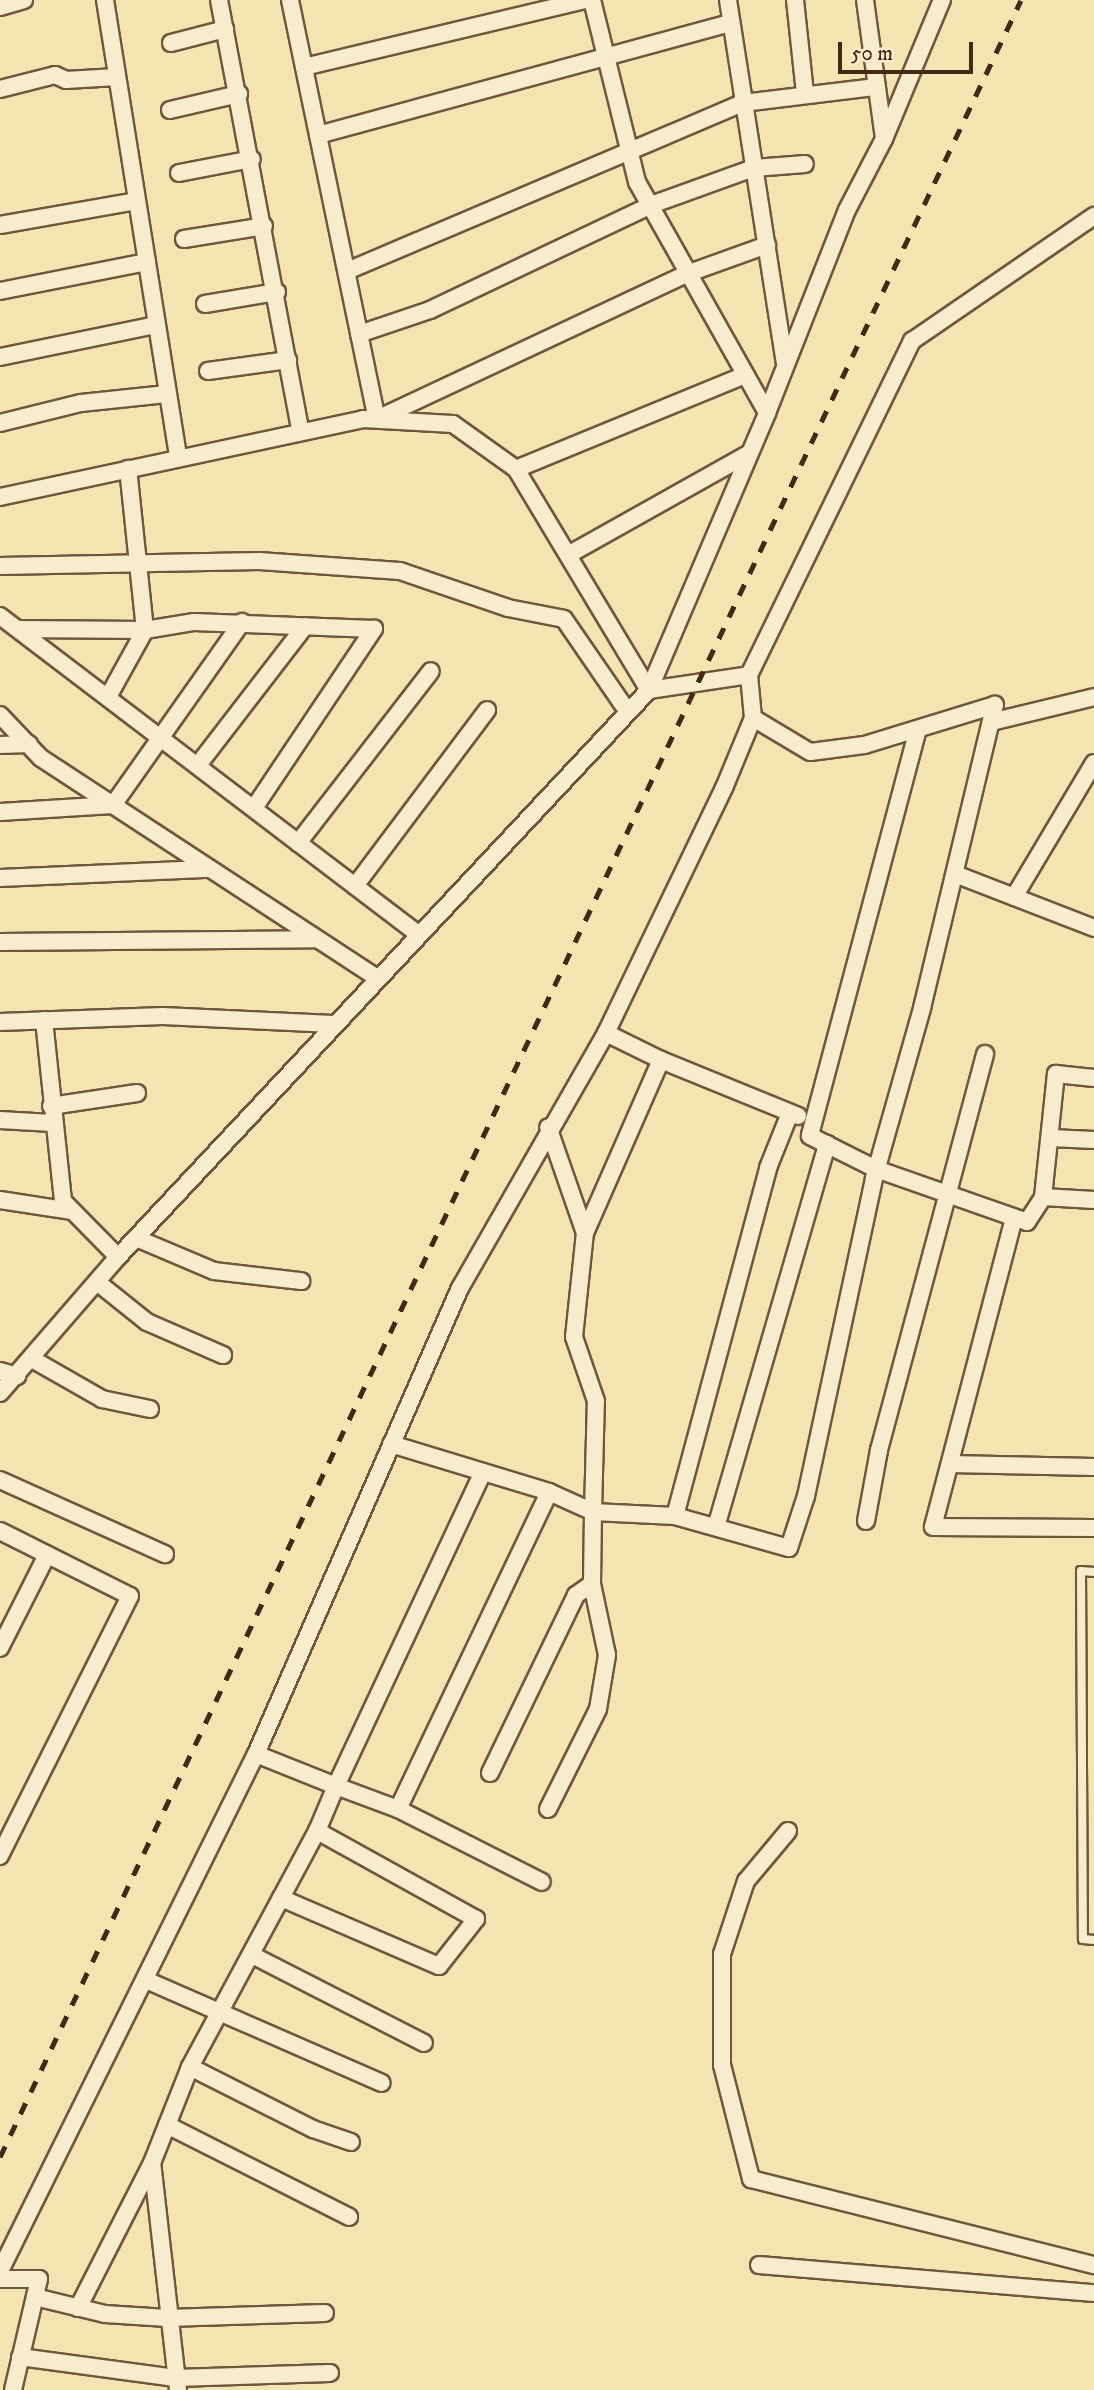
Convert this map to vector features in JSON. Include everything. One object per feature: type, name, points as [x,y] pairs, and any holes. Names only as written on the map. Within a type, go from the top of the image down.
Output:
[{"type":"street","points":[[0,7],[24,0]]},
{"type":"street","points":[[105,0],[178,458]]},
{"type":"street","points":[[219,0],[252,159],[301,432]]},
{"type":"street","points":[[292,0],[377,419]]},
{"type":"street","points":[[304,67],[585,0]]},
{"type":"street","points":[[592,0],[628,152],[651,205],[767,413]]},
{"type":"street","points":[[728,0],[786,365]]},
{"type":"street","points":[[795,0],[805,94]]},
{"type":"street","points":[[865,0],[884,139]]},
{"type":"street","points":[[0,1393],[118,1257],[333,1024],[649,690],[767,413],[847,210],[884,139],[942,0]]},
{"type":"street","points":[[318,135],[731,23]]},
{"type":"street","points":[[171,43],[225,29]]},
{"type":"street","points":[[0,89],[55,75],[66,80],[117,77]]},
{"type":"street","points":[[347,271],[743,103],[876,87]]},
{"type":"street","points":[[170,110],[239,94]]},
{"type":"street","points":[[179,173],[252,159]]},
{"type":"street","points":[[359,334],[430,310],[651,205],[754,168],[805,164]]},
{"type":"street","points":[[0,225],[136,201]]},
{"type":"street","points":[[0,2271],[256,1754],[460,1288],[548,1127],[606,1033],[752,718],[749,675],[912,341],[1094,216]]},
{"type":"street","points":[[184,239],[264,226]]},
{"type":"street","points":[[377,419],[689,273],[767,245]]},
{"type":"street","points":[[0,290],[147,261]]},
{"type":"street","points":[[205,304],[276,292]]},
{"type":"street","points":[[0,357],[156,324]]},
{"type":"street","points":[[208,371],[288,360]]},
{"type":"street","points":[[516,469],[745,375]]},
{"type":"street","points":[[0,423],[81,403],[167,394]]},
{"type":"street","points":[[0,496],[301,432],[377,419],[453,424],[516,469],[649,690]]},
{"type":"street","points":[[568,555],[748,454]]},
{"type":"street","points":[[108,697],[145,630],[135,564],[128,469]]},
{"type":"street","points":[[0,566],[259,561],[401,570],[508,608],[564,619],[628,712]]},
{"type":"street","points":[[0,616],[418,934]]},
{"type":"street","points":[[0,812],[113,805],[163,739],[243,622]]},
{"type":"street","points":[[18,629],[145,630],[243,622],[374,629],[254,808]]},
{"type":"street","points":[[198,765],[304,626]]},
{"type":"street","points":[[298,844],[431,671]]},
{"type":"street","points":[[649,690],[749,675]]},
{"type":"street","points":[[991,722],[1094,697]]},
{"type":"street","points":[[391,1444],[549,1492],[593,1512],[675,1516],[789,1548],[806,1496],[876,1169],[954,874],[995,705],[864,745],[810,752],[752,718]]},
{"type":"street","points":[[355,886],[487,710]]},
{"type":"street","points":[[0,715],[29,744],[113,805],[377,978]]},
{"type":"street","points":[[918,729],[810,1136],[876,1169],[948,1192],[1027,1222],[1043,1197],[1056,1074],[1094,1078]]},
{"type":"street","points":[[0,745],[29,744]]},
{"type":"street","points":[[1014,897],[1094,763]]},
{"type":"street","points":[[0,878],[210,869]]},
{"type":"street","points":[[954,874],[1094,928]]},
{"type":"street","points":[[0,942],[317,939]]},
{"type":"street","points":[[0,1022],[163,1016],[333,1024]]},
{"type":"street","points":[[44,1020],[52,1123],[63,1201],[118,1257]]},
{"type":"street","points":[[606,1033],[661,1060],[813,1124]]},
{"type":"street","points":[[866,1521],[878,1450],[985,1054]]},
{"type":"street","points":[[548,1809],[598,1709],[607,1655],[592,1584],[596,1401],[574,1336],[585,1233],[661,1060]]},
{"type":"street","points":[[51,1106],[137,1093]]},
{"type":"street","points":[[675,1516],[768,1168],[790,1113]]},
{"type":"street","points":[[0,1120],[52,1123]]},
{"type":"street","points":[[548,1127],[585,1233]]},
{"type":"street","points":[[1050,1138],[1094,1140]]},
{"type":"street","points":[[716,1527],[827,1144]]},
{"type":"street","points":[[1043,1197],[1094,1200]]},
{"type":"street","points":[[0,1200],[72,1211]]},
{"type":"street","points":[[1014,1219],[933,1527],[1094,1528]]},
{"type":"street","points":[[136,1238],[214,1271],[301,1281]]},
{"type":"street","points":[[97,1282],[148,1322],[223,1355]]},
{"type":"street","points":[[32,1359],[102,1399],[150,1409]]},
{"type":"street","points":[[0,1371],[17,1376]]},
{"type":"street","points":[[950,1464],[1094,1467]]},
{"type":"street","points":[[78,2308],[152,2163],[190,2067],[317,1830],[483,1472]]},
{"type":"street","points":[[0,1480],[165,1554]]},
{"type":"street","points":[[398,1809],[549,1492]]},
{"type":"street","points":[[0,1531],[130,1596],[0,1857]]},
{"type":"street","points":[[0,1648],[47,1555]]},
{"type":"street","points":[[490,1773],[576,1595],[592,1584]]},
{"type":"street","points":[[256,1754],[398,1809],[542,1882]]},
{"type":"street","points":[[281,1898],[439,1966],[476,1919],[317,1830]]},
{"type":"street","points":[[788,1831],[746,1881],[722,1954],[722,2065],[751,2179],[1094,2265]]},
{"type":"street","points":[[251,1955],[424,2043]]},
{"type":"street","points":[[146,1980],[219,2015],[382,2083]]},
{"type":"street","points":[[190,2067],[313,2129],[351,2142]]},
{"type":"street","points":[[167,2125],[349,2217]]},
{"type":"street","points":[[152,2163],[167,2318],[177,2384]]},
{"type":"street","points":[[759,2265],[1094,2293]]},
{"type":"street","points":[[0,2279],[39,2278],[13,2390]]},
{"type":"street","points":[[35,2297],[78,2308],[167,2318],[325,2313]]},
{"type":"street","points":[[20,2357],[177,2384],[330,2373]]},
{"type":"lane","points":[[1094,1572],[1081,1571],[1083,1939],[1094,1940]]},
{"type":"railway","points":[[0,2157],[1021,0]]}]
